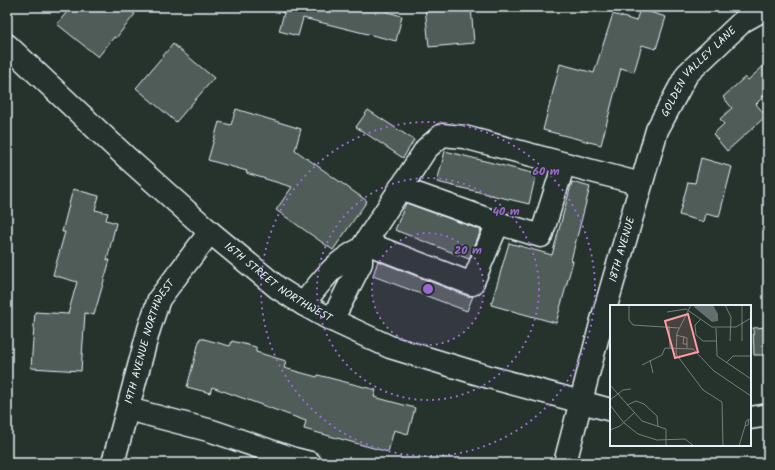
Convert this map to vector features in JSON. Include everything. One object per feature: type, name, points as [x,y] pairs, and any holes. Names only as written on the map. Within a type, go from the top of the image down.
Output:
[{"type":"street","name":"GOLDEN VALLEY LANE","points":[[657,130],[687,74],[743,20],[768,8]]},
{"type":"street","name":"16TH STREET NORTHWEST","points":[[7,45],[126,157],[210,232],[278,288],[303,304],[332,320],[390,347],[489,377],[610,410]]},
{"type":"street","name":"18TH AVENUE","points":[[565,463],[602,320],[657,130]]},
{"type":"street","points":[[332,320],[361,263],[364,246],[426,149],[442,135],[464,136],[641,184]]},
{"type":"street","points":[[400,188],[498,223],[542,236],[564,164]]},
{"type":"street","points":[[303,304],[331,270],[348,255],[364,246],[472,284],[498,223]]},
{"type":"street","name":"19TH AVENUE NORTHWEST","points":[[113,463],[159,299],[210,232]]},
{"type":"street","points":[[128,409],[212,431],[310,463]]},
{"type":"street","points":[[751,418],[768,415]]},
{"type":"building","points":[[71,7],[126,7],[135,14],[116,38],[114,37],[98,57],[57,24]]},
{"type":"building","points":[[281,7],[389,7],[387,12],[402,16],[396,41],[303,18],[298,36],[279,31],[284,13],[281,12]]},
{"type":"building","points":[[425,7],[471,7],[474,43],[429,47]]},
{"type":"building","points":[[640,9],[666,17],[656,49],[642,45],[634,72],[621,68],[601,145],[543,130],[560,64],[594,73],[613,14],[636,21]]},
{"type":"building","points":[[173,44],[214,78],[176,122],[136,88]]},
{"type":"building","points":[[768,62],[768,92],[756,104],[766,116],[727,151],[713,134],[724,124],[720,119],[732,108],[723,97],[745,77],[748,80]]},
{"type":"building","points":[[236,109],[301,129],[295,150],[367,201],[333,250],[276,210],[292,187],[246,173],[247,171],[208,160],[219,122],[231,125]]},
{"type":"building","points":[[368,110],[414,140],[403,158],[356,127]]},
{"type":"building","points":[[445,151],[536,174],[529,204],[437,182]]},
{"type":"building","points":[[701,158],[732,167],[719,217],[706,214],[704,222],[679,215],[688,182],[695,183]]},
{"type":"building","points":[[572,182],[590,187],[571,260],[573,261],[556,323],[491,305],[509,243],[552,255]]},
{"type":"building","points":[[73,189],[99,196],[95,210],[108,213],[106,220],[116,223],[107,260],[110,260],[94,315],[85,313],[81,371],[31,368],[35,312],[68,314],[77,282],[53,275],[65,232],[62,232]]},
{"type":"building","points":[[406,203],[481,230],[469,259],[395,230]]},
{"type":"building","points":[[378,261],[467,296],[473,296],[467,311],[373,276]]},
{"type":"building","points":[[768,327],[768,355],[754,355],[753,328]]},
{"type":"building","points":[[200,338],[230,346],[232,341],[256,347],[256,352],[286,361],[284,368],[376,390],[374,397],[415,408],[408,434],[394,430],[388,452],[304,429],[306,421],[212,387],[210,393],[187,387]]}]
